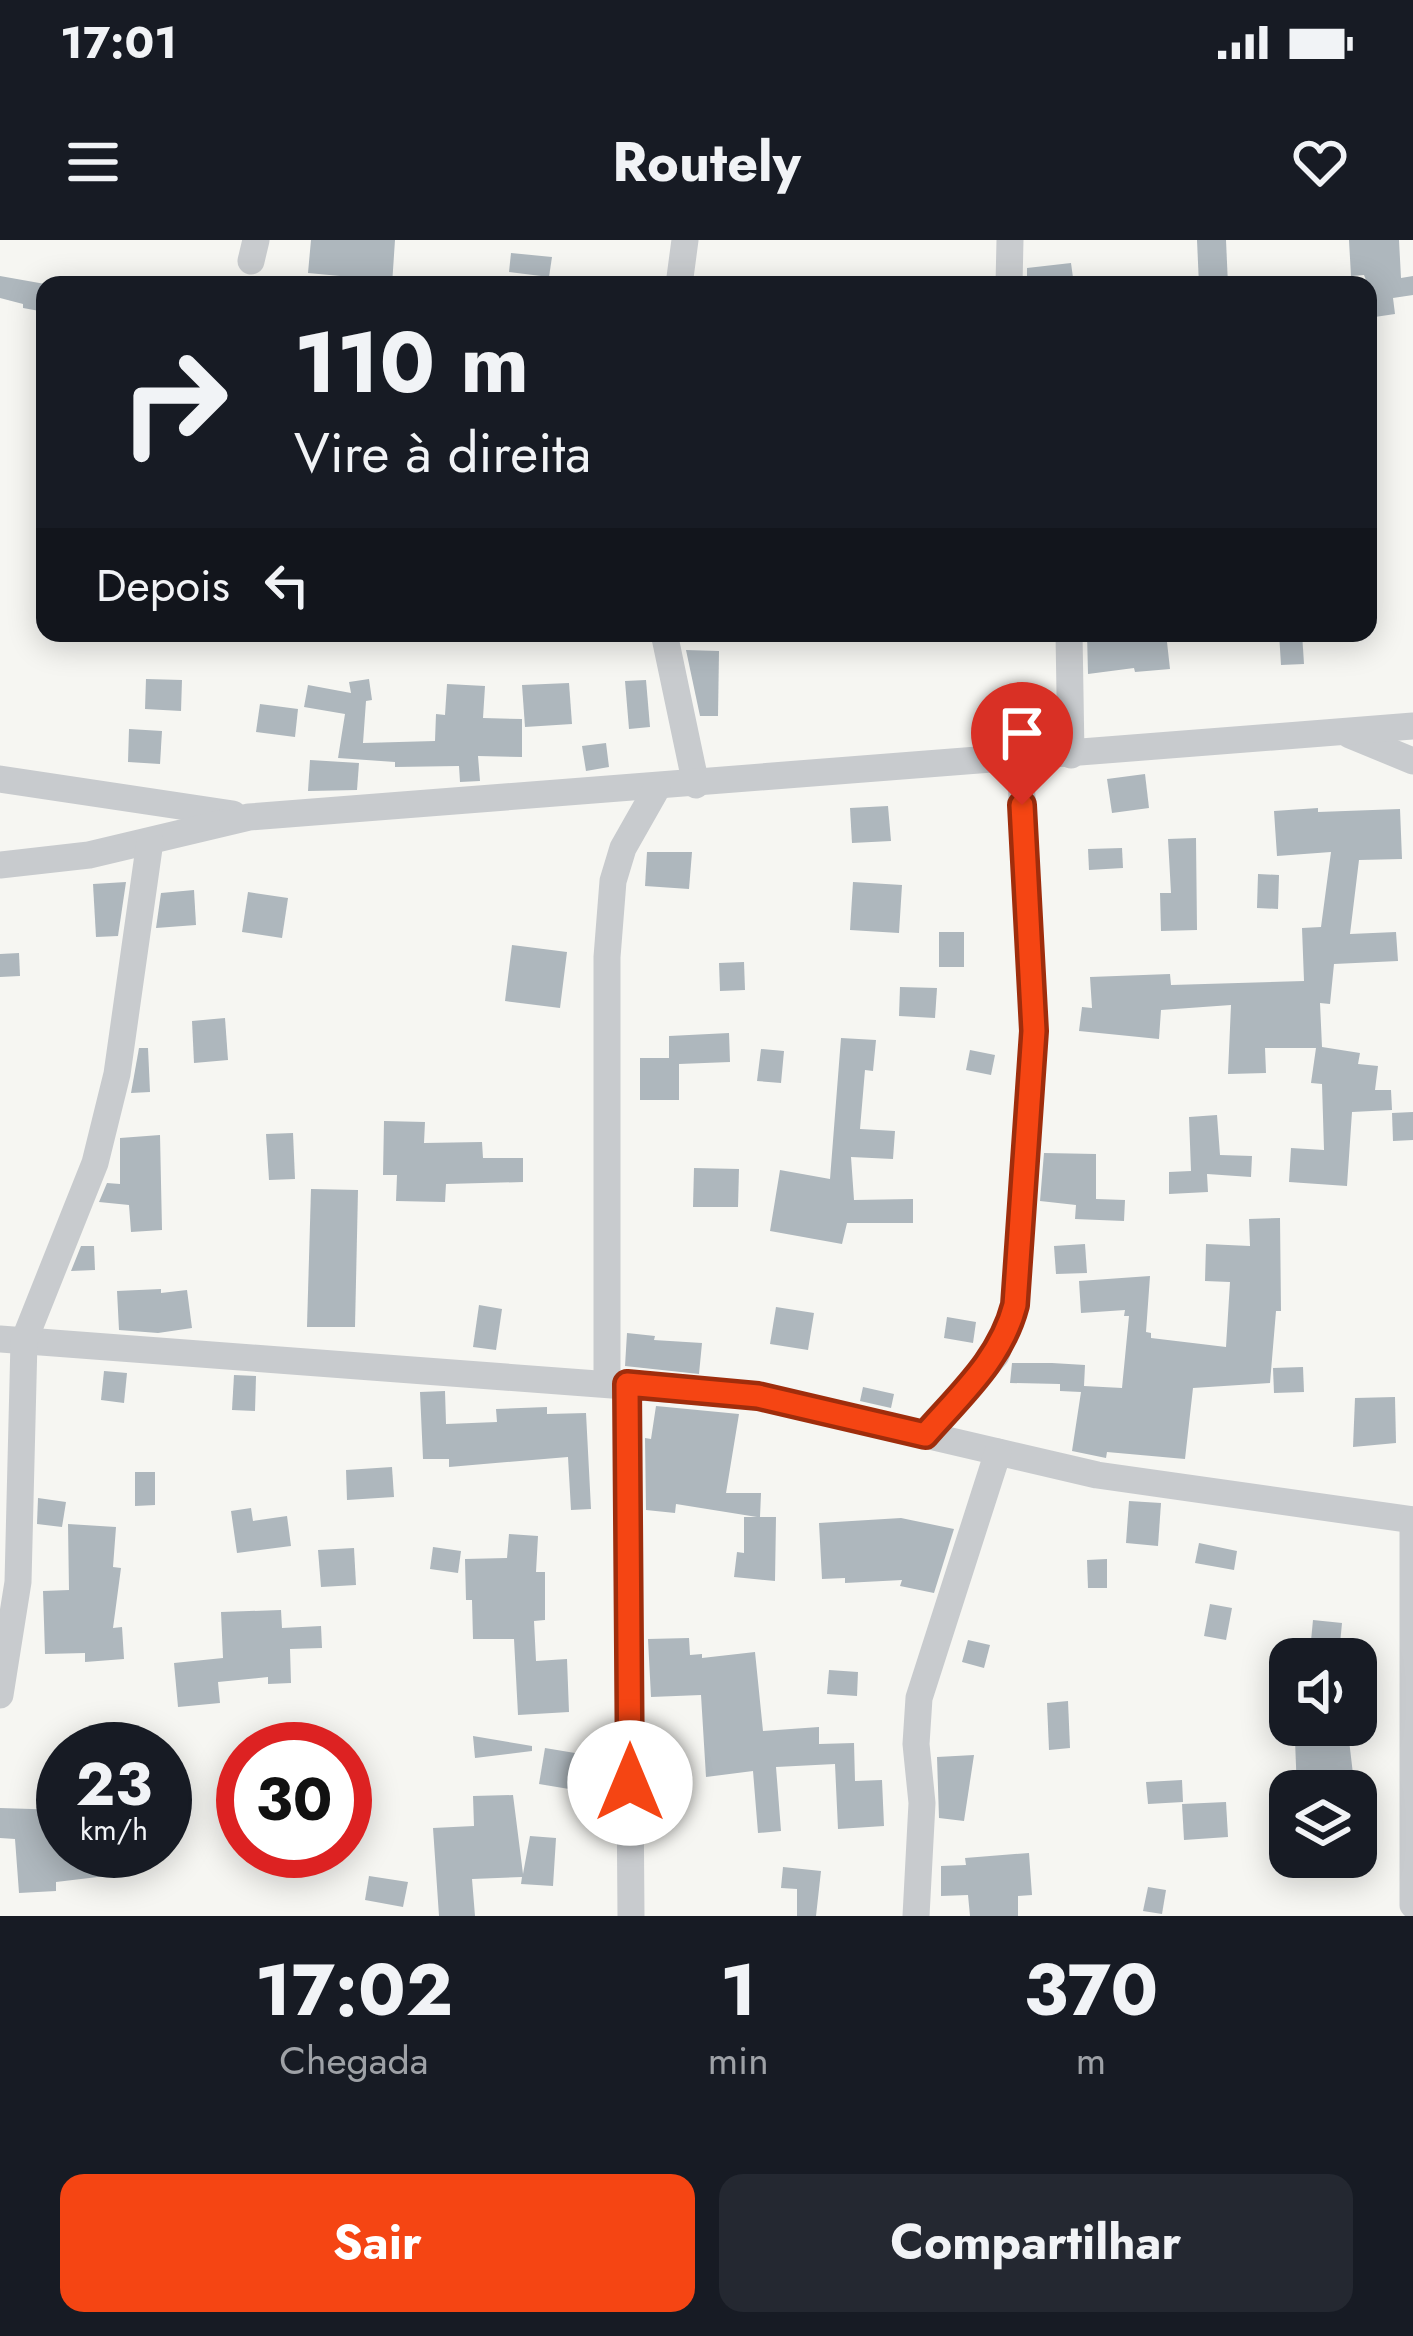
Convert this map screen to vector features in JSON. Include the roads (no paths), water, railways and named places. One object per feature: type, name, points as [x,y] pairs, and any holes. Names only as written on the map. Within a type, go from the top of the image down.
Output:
[{"type":"street","points":[[680,276],[686,240]]},
{"type":"street","points":[[1009,276],[1010,240]]},
{"type":"street","points":[[666,642],[696,785]]},
{"type":"street","points":[[1070,642],[1071,755]]},
{"type":"street","points":[[0,838],[9,864],[89,855],[249,817],[1413,726]]},
{"type":"street","points":[[1348,734],[1413,761]]},
{"type":"street","points":[[925,1435],[996,1355],[1015,1305],[1034,1031],[1020,759]]},
{"type":"street","points":[[0,779],[249,817]]},
{"type":"street","points":[[631,1916],[607,957],[613,881],[622,848],[658,788]]},
{"type":"street","points":[[0,1695],[18,1582],[12,1340],[95,1163],[117,1074],[150,841]]},
{"type":"street","points":[[12,1340],[758,1396],[1097,1475],[1413,1520],[1413,1905]]},
{"type":"street","points":[[916,1916],[921,1885],[919,1698],[998,1452]]}]
